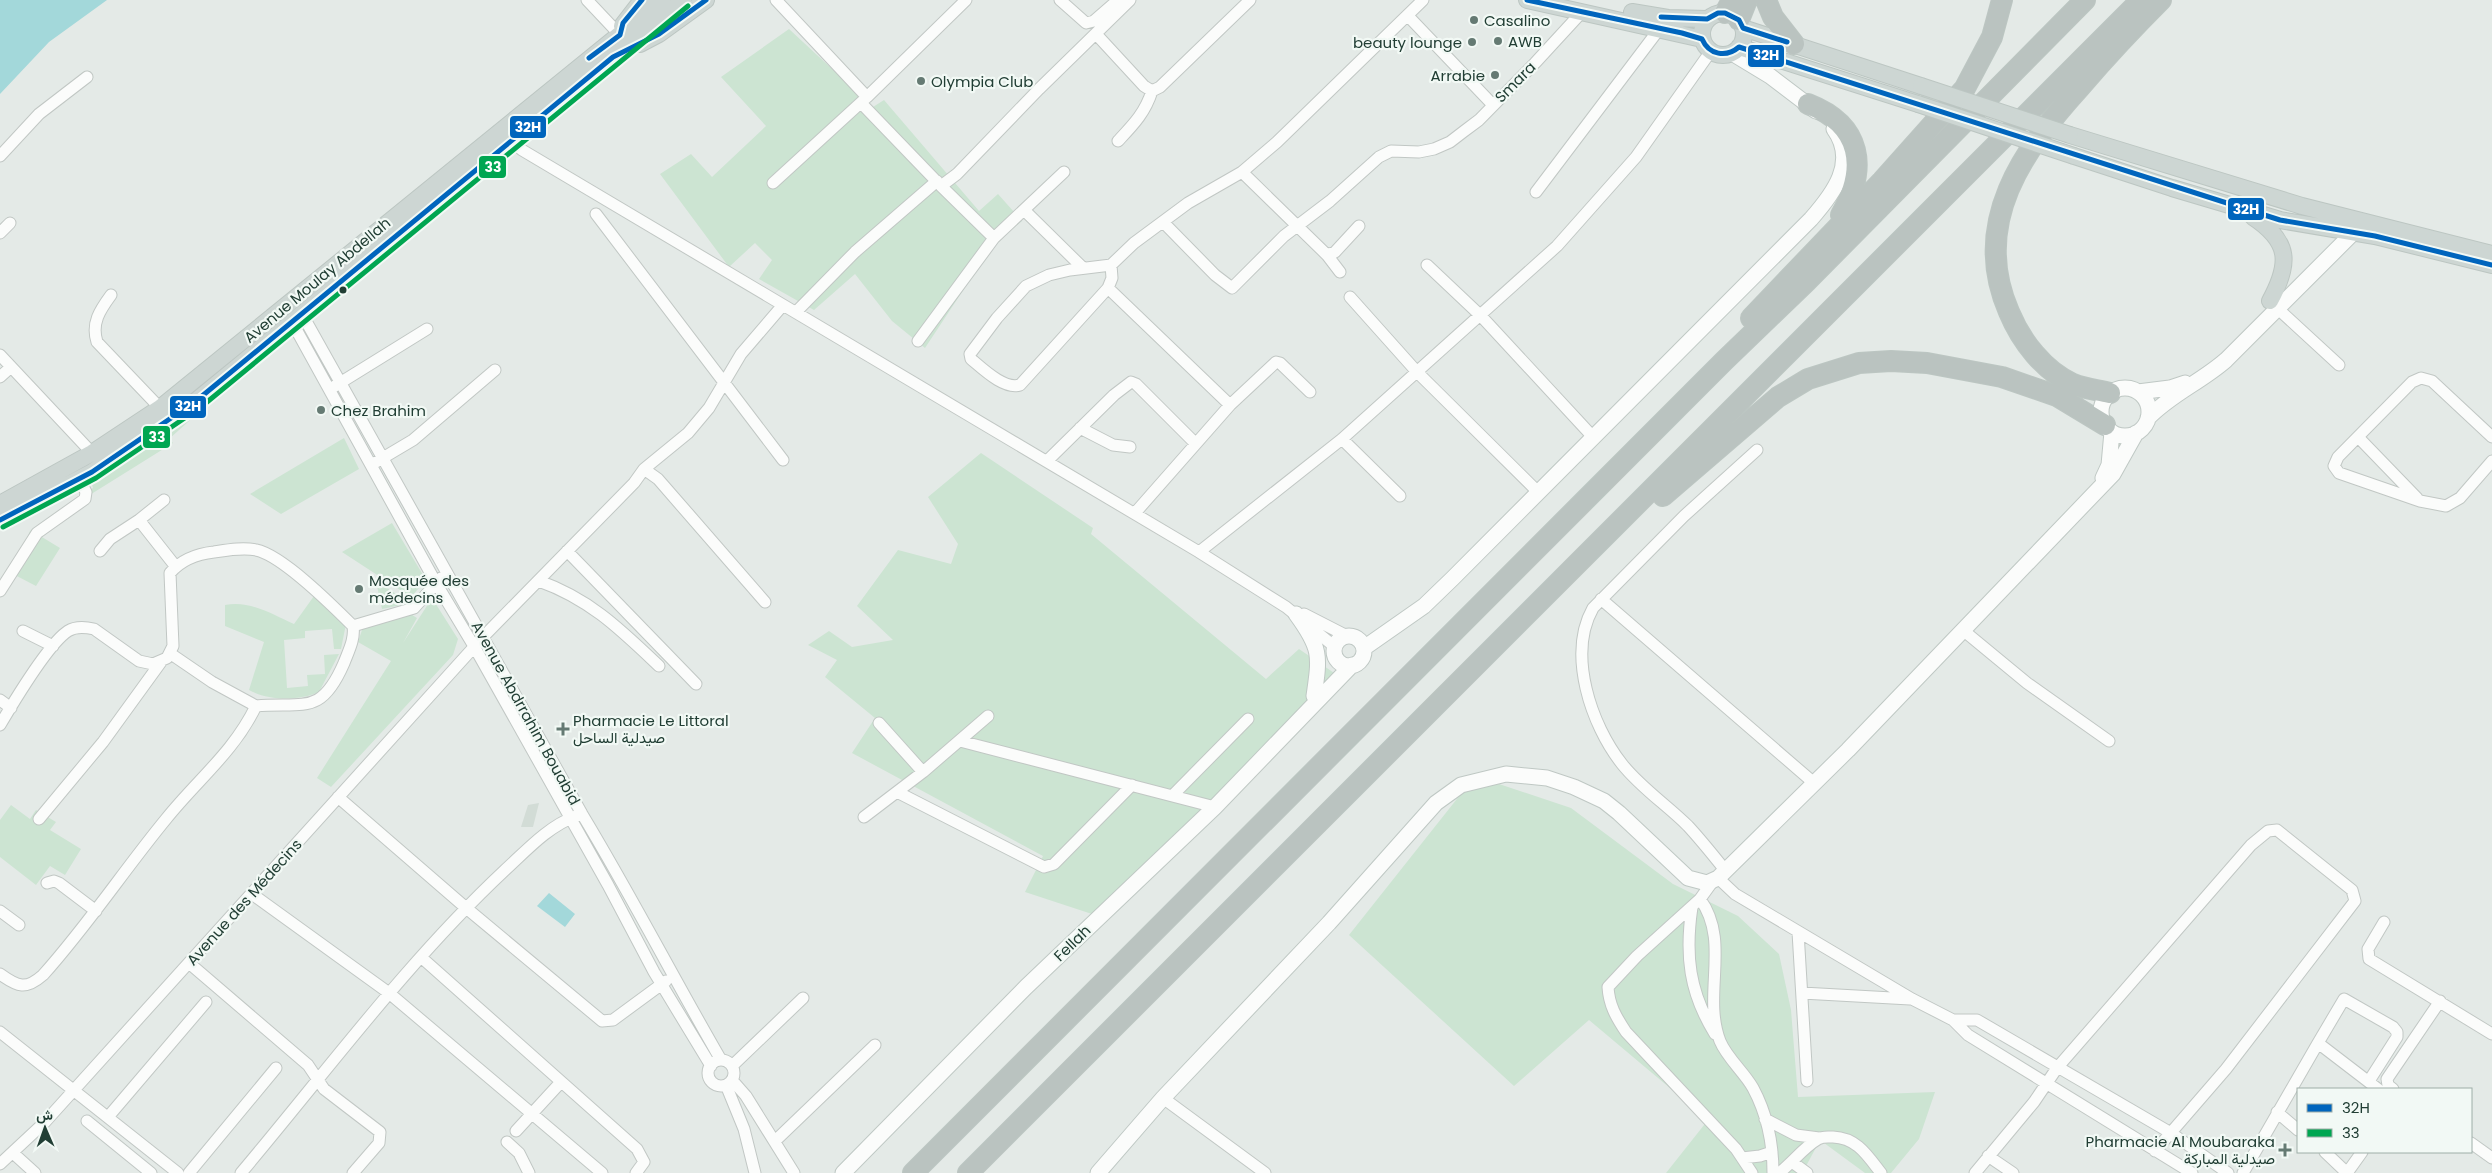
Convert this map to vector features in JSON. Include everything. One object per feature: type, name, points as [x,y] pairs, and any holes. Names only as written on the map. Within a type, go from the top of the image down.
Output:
[{"type":"highway","points":[[1729,16],[1747,0]]},
{"type":"highway","points":[[1766,0],[1774,17],[1794,44]]},
{"type":"highway","points":[[1724,361],[1751,317],[1824,242],[1966,88],[1992,37],[2002,0]]},
{"type":"highway","points":[[913,1173],[1724,361],[1807,281],[2084,0]]},
{"type":"highway","points":[[968,1173],[2141,0]]},
{"type":"highway","points":[[2110,393],[2081,387],[2064,379],[2046,365],[2026,343],[2011,318],[2001,290],[1996,264],[1996,238],[2006,195],[2033,144],[2095,69],[2161,0]]},
{"type":"highway","points":[[1808,104],[1825,110],[1840,123],[1852,139],[1857,160],[1856,181],[1852,196],[1824,242]]},
{"type":"highway","points":[[1533,609],[1778,397],[1808,379],[1842,367],[1875,361],[1906,361],[2002,376],[2057,396],[2108,429]]},
{"type":"main road","name":"Avenue Moulay Abdellah","points":[[620,35],[623,23],[642,0]]},
{"type":"main road","name":"Avenue Moulay Abdellah","points":[[0,504],[92,453],[160,408],[662,0]]},
{"type":"main road","name":"Avenue Moulay Abdellah","points":[[0,520],[79,479],[127,450],[196,401],[683,0]]},
{"type":"main road","name":"Avenue Moulay Abdellah","points":[[613,57],[659,34],[706,0]]},
{"type":"main road","points":[[1527,0],[1655,16],[1729,16],[1794,44],[2070,135],[2274,198],[2354,226],[2492,265]]},
{"type":"main road","points":[[1578,6],[1660,28],[1706,45],[1725,55],[1736,50],[1743,38],[1729,16]]},
{"type":"main road","points":[[1706,45],[1701,32],[1729,16]]},
{"type":"main road","points":[[1736,50],[1918,104],[2074,156],[2280,220],[2354,226],[2492,254]]},
{"type":"main road","points":[[2241,209],[2269,227],[2281,248],[2284,270],[2273,304]]},
{"type":"street","points":[[587,0],[620,35]]},
{"type":"street","points":[[776,0],[939,184],[994,238]]},
{"type":"street","points":[[773,184],[864,100],[966,0]]},
{"type":"street","points":[[1060,0],[1086,23],[1105,13],[1118,0]]},
{"type":"street","points":[[796,312],[855,252],[939,184],[957,174],[1039,89],[1130,0]]},
{"type":"street","points":[[1118,141],[1140,118],[1152,91],[1160,87],[1250,0]]},
{"type":"street","points":[[1111,265],[1112,278],[1108,288],[1051,353],[1018,386],[1006,384],[970,358],[974,348],[1021,291],[1034,281],[1070,270],[1111,265],[1188,203],[1242,172],[1277,142],[1423,0]]},
{"type":"street","name":"Smara","points":[[1408,16],[1493,105],[1578,6]]},
{"type":"street","points":[[1536,192],[1660,28]]},
{"type":"street","points":[[1096,34],[1144,86],[1152,91]]},
{"type":"street","points":[[1199,552],[1342,439],[1557,246],[1636,157],[1706,45]]},
{"type":"street","name":"Fellah","points":[[843,1173],[1026,987],[1215,807],[1352,665],[1361,659],[1364,648],[1424,606],[1593,438],[1831,196],[1842,176],[1844,159],[1841,140],[1808,104],[1736,50]]},
{"type":"street","points":[[0,156],[39,114],[87,77]]},
{"type":"street","points":[[1163,222],[1215,275],[1232,288],[1284,236],[1385,153],[1434,149],[1450,142],[1479,120],[1493,105]]},
{"type":"street","points":[[511,141],[522,150],[1199,552],[1291,610],[1327,624],[1347,636],[1358,638],[1364,648]]},
{"type":"street","points":[[918,341],[994,238],[1064,172]]},
{"type":"street","points":[[1242,172],[1327,255],[1340,272]]},
{"type":"street","points":[[1024,210],[1082,268]]},
{"type":"street","points":[[596,214],[783,460]]},
{"type":"street","points":[[0,232],[10,223]]},
{"type":"street","points":[[1327,255],[1335,252],[1359,226]]},
{"type":"street","points":[[2099,489],[2109,465],[2108,429],[2101,416],[2102,406],[2110,393],[2124,388],[2138,392],[2180,386],[2202,373],[2354,226]]},
{"type":"street","points":[[1426,265],[1481,316],[1593,438]]},
{"type":"street","points":[[1108,288],[1230,405]]},
{"type":"street","points":[[110,295],[99,312],[95,331],[98,342],[160,408]]},
{"type":"street","points":[[1350,297],[1417,372],[1538,492]]},
{"type":"street","points":[[2273,304],[2339,365]]},
{"type":"street","points":[[2148,418],[2170,399],[2216,369],[2273,304]]},
{"type":"street","name":"Avenue des Médecins","points":[[0,1164],[14,1153],[74,1089],[484,637],[634,483],[644,469],[688,432],[709,408],[724,380],[751,341],[783,305]]},
{"type":"street","name":"Avenue Abdrrahim Bouabid","points":[[297,318],[340,382],[582,814],[620,877],[672,976],[721,1060]]},
{"type":"street","name":"Avenue Abdrrahim Bouabid","points":[[297,318],[330,390],[436,584],[476,648],[661,984],[710,1066]]},
{"type":"street","points":[[330,390],[427,329]]},
{"type":"street","points":[[0,355],[92,453]]},
{"type":"street","points":[[1134,513],[1195,442],[1230,405],[1276,362],[1280,363],[1310,392]]},
{"type":"street","points":[[0,377],[11,367]]},
{"type":"street","points":[[372,465],[413,440],[495,370]]},
{"type":"street","points":[[2492,437],[2432,381],[2420,378],[2412,382],[2338,457],[2334,466],[2336,471],[2439,506],[2453,504],[2492,461]]},
{"type":"street","points":[[1047,461],[1118,391],[1131,382],[1136,384],[1195,442]]},
{"type":"street","points":[[1752,1173],[1718,1129],[1626,1032],[1609,1001],[1608,987],[1637,956],[1696,903],[1719,876],[1964,631],[2113,474],[2136,434],[2144,427],[2148,418],[2148,403],[2138,392]]},
{"type":"street","points":[[1080,428],[1106,443],[1130,447]]},
{"type":"street","points":[[2108,429],[2121,436],[2136,434]]},
{"type":"street","points":[[2358,437],[2420,501]]},
{"type":"street","points":[[1342,439],[1400,496]]},
{"type":"street","points":[[1757,450],[1684,516],[1601,599],[1589,617],[1582,660],[1588,695],[1598,722],[1623,765],[1688,826],[1719,876],[1735,894],[1912,999],[1953,1020],[1968,1035],[2192,1173]]},
{"type":"street","points":[[644,469],[658,479],[765,602]]},
{"type":"street","points":[[0,591],[37,532],[85,499],[86,492],[79,479]]},
{"type":"street","points":[[100,551],[110,539],[139,520],[164,500]]},
{"type":"street","points":[[139,520],[176,567]]},
{"type":"street","points":[[40,819],[103,742],[161,662],[171,654],[173,646],[170,574],[184,560],[213,552],[247,549],[261,551],[299,576],[353,626],[354,637],[344,663],[322,698],[306,704],[256,706],[212,682],[171,654]]},
{"type":"street","points":[[567,551],[696,684]]},
{"type":"street","points":[[353,626],[414,608],[446,571]]},
{"type":"street","points":[[539,581],[568,592],[595,608],[660,666]]},
{"type":"street","points":[[1601,599],[1814,783]]},
{"type":"street","points":[[1291,610],[1346,665],[1352,665]]},
{"type":"street","points":[[1291,610],[1312,636],[1318,653],[1319,665],[1314,696]]},
{"type":"street","points":[[0,725],[53,646],[67,632],[86,627],[101,634],[139,661],[153,664],[161,662]]},
{"type":"street","points":[[23,631],[53,646]]},
{"type":"street","points":[[1964,631],[2027,683],[2109,741]]},
{"type":"street","name":"Fellah","points":[[1302,716],[1336,653],[1341,638],[1347,636]]},
{"type":"street","points":[[0,700],[11,708]]},
{"type":"street","points":[[0,974],[19,985],[34,983],[62,954],[163,821],[237,740],[256,706]]},
{"type":"street","points":[[864,817],[923,772],[988,716]]},
{"type":"street","points":[[1173,795],[1248,719]]},
{"type":"street","points":[[879,723],[923,772]]},
{"type":"street","points":[[960,741],[1215,807]]},
{"type":"street","points":[[1098,1173],[1163,1098],[1329,923],[1436,803],[1461,785],[1506,774],[1547,778],[1574,787],[1604,801],[1688,878],[1700,883],[1719,876]]},
{"type":"street","points":[[897,792],[1044,867],[1054,864],[1132,785]]},
{"type":"street","points":[[338,797],[465,907],[602,1021],[613,1020],[672,976]]},
{"type":"street","points":[[241,1173],[319,1081],[389,993],[422,958],[465,907],[542,836],[571,818],[582,814]]},
{"type":"street","points":[[1974,1173],[2048,1083],[2058,1068],[2251,845],[2268,831],[2278,830],[2352,890],[2354,901],[2226,1069],[2156,1151]]},
{"type":"street","points":[[608,885],[620,877]]},
{"type":"street","points":[[47,883],[54,881],[59,883],[96,911]]},
{"type":"street","points":[[252,894],[389,993],[533,1112],[602,1173]]},
{"type":"street","points":[[1696,903],[1687,939],[1688,961],[1698,999],[1707,1021],[1753,1088],[1765,1119],[1772,1152],[1773,1173]]},
{"type":"street","points":[[1696,903],[1706,907],[1715,931],[1715,1018],[1720,1042]]},
{"type":"street","points":[[0,911],[19,925]]},
{"type":"street","points":[[2384,922],[2368,949],[2369,959],[2492,1034]]},
{"type":"street","points":[[1798,932],[1807,1082]]},
{"type":"street","points":[[422,958],[640,1153],[644,1162],[636,1173]]},
{"type":"street","points":[[189,963],[308,1065],[324,1089],[380,1132],[379,1143],[353,1173]]},
{"type":"street","points":[[1802,993],[1912,999]]},
{"type":"street","points":[[732,1066],[803,998]]},
{"type":"street","points":[[2243,1173],[2277,1112],[2344,999],[2393,1028],[2398,1035],[2374,1085],[2318,1043]]},
{"type":"street","points":[[2392,1088],[2388,1085],[2387,1079],[2440,1001]]},
{"type":"street","points":[[108,1117],[206,1002]]},
{"type":"street","points":[[1953,1020],[1976,1020],[2171,1133],[2228,1173]]},
{"type":"street","points":[[0,1032],[178,1173]]},
{"type":"street","points":[[775,1142],[875,1045]]},
{"type":"street","points":[[721,1060],[732,1066],[734,1075],[729,1082],[719,1086],[711,1081],[709,1076],[710,1066],[721,1060]]},
{"type":"street","points":[[188,1173],[276,1068]]},
{"type":"street","points":[[516,1130],[562,1082]]},
{"type":"street","points":[[729,1082],[746,1096],[794,1173]]},
{"type":"street","points":[[729,1082],[744,1129],[755,1173]]},
{"type":"street","points":[[1163,1098],[1265,1173]]},
{"type":"street","points":[[2277,1112],[2297,1129]]},
{"type":"street","points":[[1765,1119],[1796,1135],[1849,1139],[1857,1144],[1881,1173]]},
{"type":"street","points":[[87,1121],[151,1173]]},
{"type":"street","points":[[1779,1173],[1819,1138]]},
{"type":"street","points":[[507,1142],[519,1153],[529,1173]]},
{"type":"street","points":[[2472,1144],[2492,1158]]},
{"type":"street","points":[[1742,1158],[1760,1156],[1772,1152]]},
{"type":"street","points":[[14,1153],[35,1173]]},
{"type":"street","points":[[2326,1153],[2347,1173],[2361,1153]]},
{"type":"street","points":[[1988,1156],[2013,1173]]},
{"type":"street","points":[[1792,1162],[1807,1173]]},
{"type":"shaded area","points":[[539,803],[533,827],[521,827],[528,805]]},
{"type":"green space","points":[[789,29],[873,107],[884,100],[979,211],[998,194],[1022,221],[993,245],[925,348],[892,321],[855,274],[814,310],[759,279],[772,260],[755,243],[729,267],[660,174],[691,154],[712,177],[766,126],[721,77]]},
{"type":"green space","points":[[196,409],[198,413],[169,439],[173,443],[32,531],[60,548],[36,586],[13,574],[30,531],[93,488],[91,480]]},
{"type":"green space","points":[[344,438],[359,469],[281,514],[250,494]]},
{"type":"green space","points":[[981,453],[1093,528],[1091,534],[1266,679],[1299,649],[1340,677],[1095,915],[1025,892],[1043,856],[852,753],[875,718],[825,677],[837,660],[808,645],[829,631],[852,647],[893,640],[857,606],[898,550],[951,564],[958,544],[928,497]]},
{"type":"green space","points":[[392,523],[426,580],[411,597],[342,552]]},
{"type":"green space","points":[[376,581],[410,603],[382,609]]},
{"type":"green space","points":[[314,596],[346,624],[341,649],[334,649],[332,629],[305,631],[305,638],[284,640],[287,688],[308,686],[307,675],[325,674],[324,655],[339,654],[319,692],[302,697],[275,698],[249,690],[264,642],[225,626],[225,605],[243,604],[252,606],[294,624]]},
{"type":"green space","points":[[432,598],[458,639],[453,655],[331,787],[317,778],[391,661],[358,642],[363,627],[409,613],[417,618],[403,643]]},
{"type":"green space","points":[[1499,784],[1571,808],[1673,884],[1738,916],[1779,954],[1791,1010],[1798,1097],[1935,1092],[1919,1139],[1891,1173],[1865,1173],[1820,1140],[1805,1168],[1811,1173],[1666,1173],[1708,1120],[1589,1020],[1514,1086],[1349,935],[1464,790]]},
{"type":"green space","points":[[11,805],[30,819],[36,810],[56,822],[50,830],[81,849],[65,875],[50,866],[36,885],[0,857],[0,820]]},
{"type":"water","points":[[0,0],[107,0],[49,42],[0,94]]},
{"type":"water","points":[[549,893],[575,914],[565,927],[537,906]]},
{"type":"transit line","name":"32H","points":[[589,58],[620,35],[623,23],[642,0]]},
{"type":"transit line","name":"32H","points":[[0,520],[92,472],[196,401],[613,57],[659,34],[706,0]]},
{"type":"transit line","name":"32H","points":[[1527,0],[1682,33],[1702,39],[1709,49],[1718,53],[1729,53],[1739,47],[2280,220],[2375,236],[2492,265]]},
{"type":"transit line","name":"33","points":[[3,527],[96,478],[201,407],[688,6]]},
{"type":"transit line","name":"32H","points":[[1661,17],[1707,19],[1718,13],[1725,13],[1739,20],[1743,28],[1787,42]]},
{"type":"place","name":"Casalino","points":[[1474,20]]},
{"type":"place","name":"AWB","points":[[1498,41]]},
{"type":"place","name":"beauty lounge","points":[[1472,42]]},
{"type":"place","name":"Arrabie","points":[[1495,75]]},
{"type":"place","name":"Olympia Club","points":[[921,81]]},
{"type":"place","name":"Chez Brahim","points":[[321,410]]},
{"type":"place","name":"Mosquée des médecins","points":[[359,589]]},
{"type":"place","name":"Pharmacie Le Littoral صيدلية الساحل","points":[[563,729]]},
{"type":"place","name":"Pharmacie Al Moubaraka صيدلية المباركة","points":[[2285,1150]]}]
